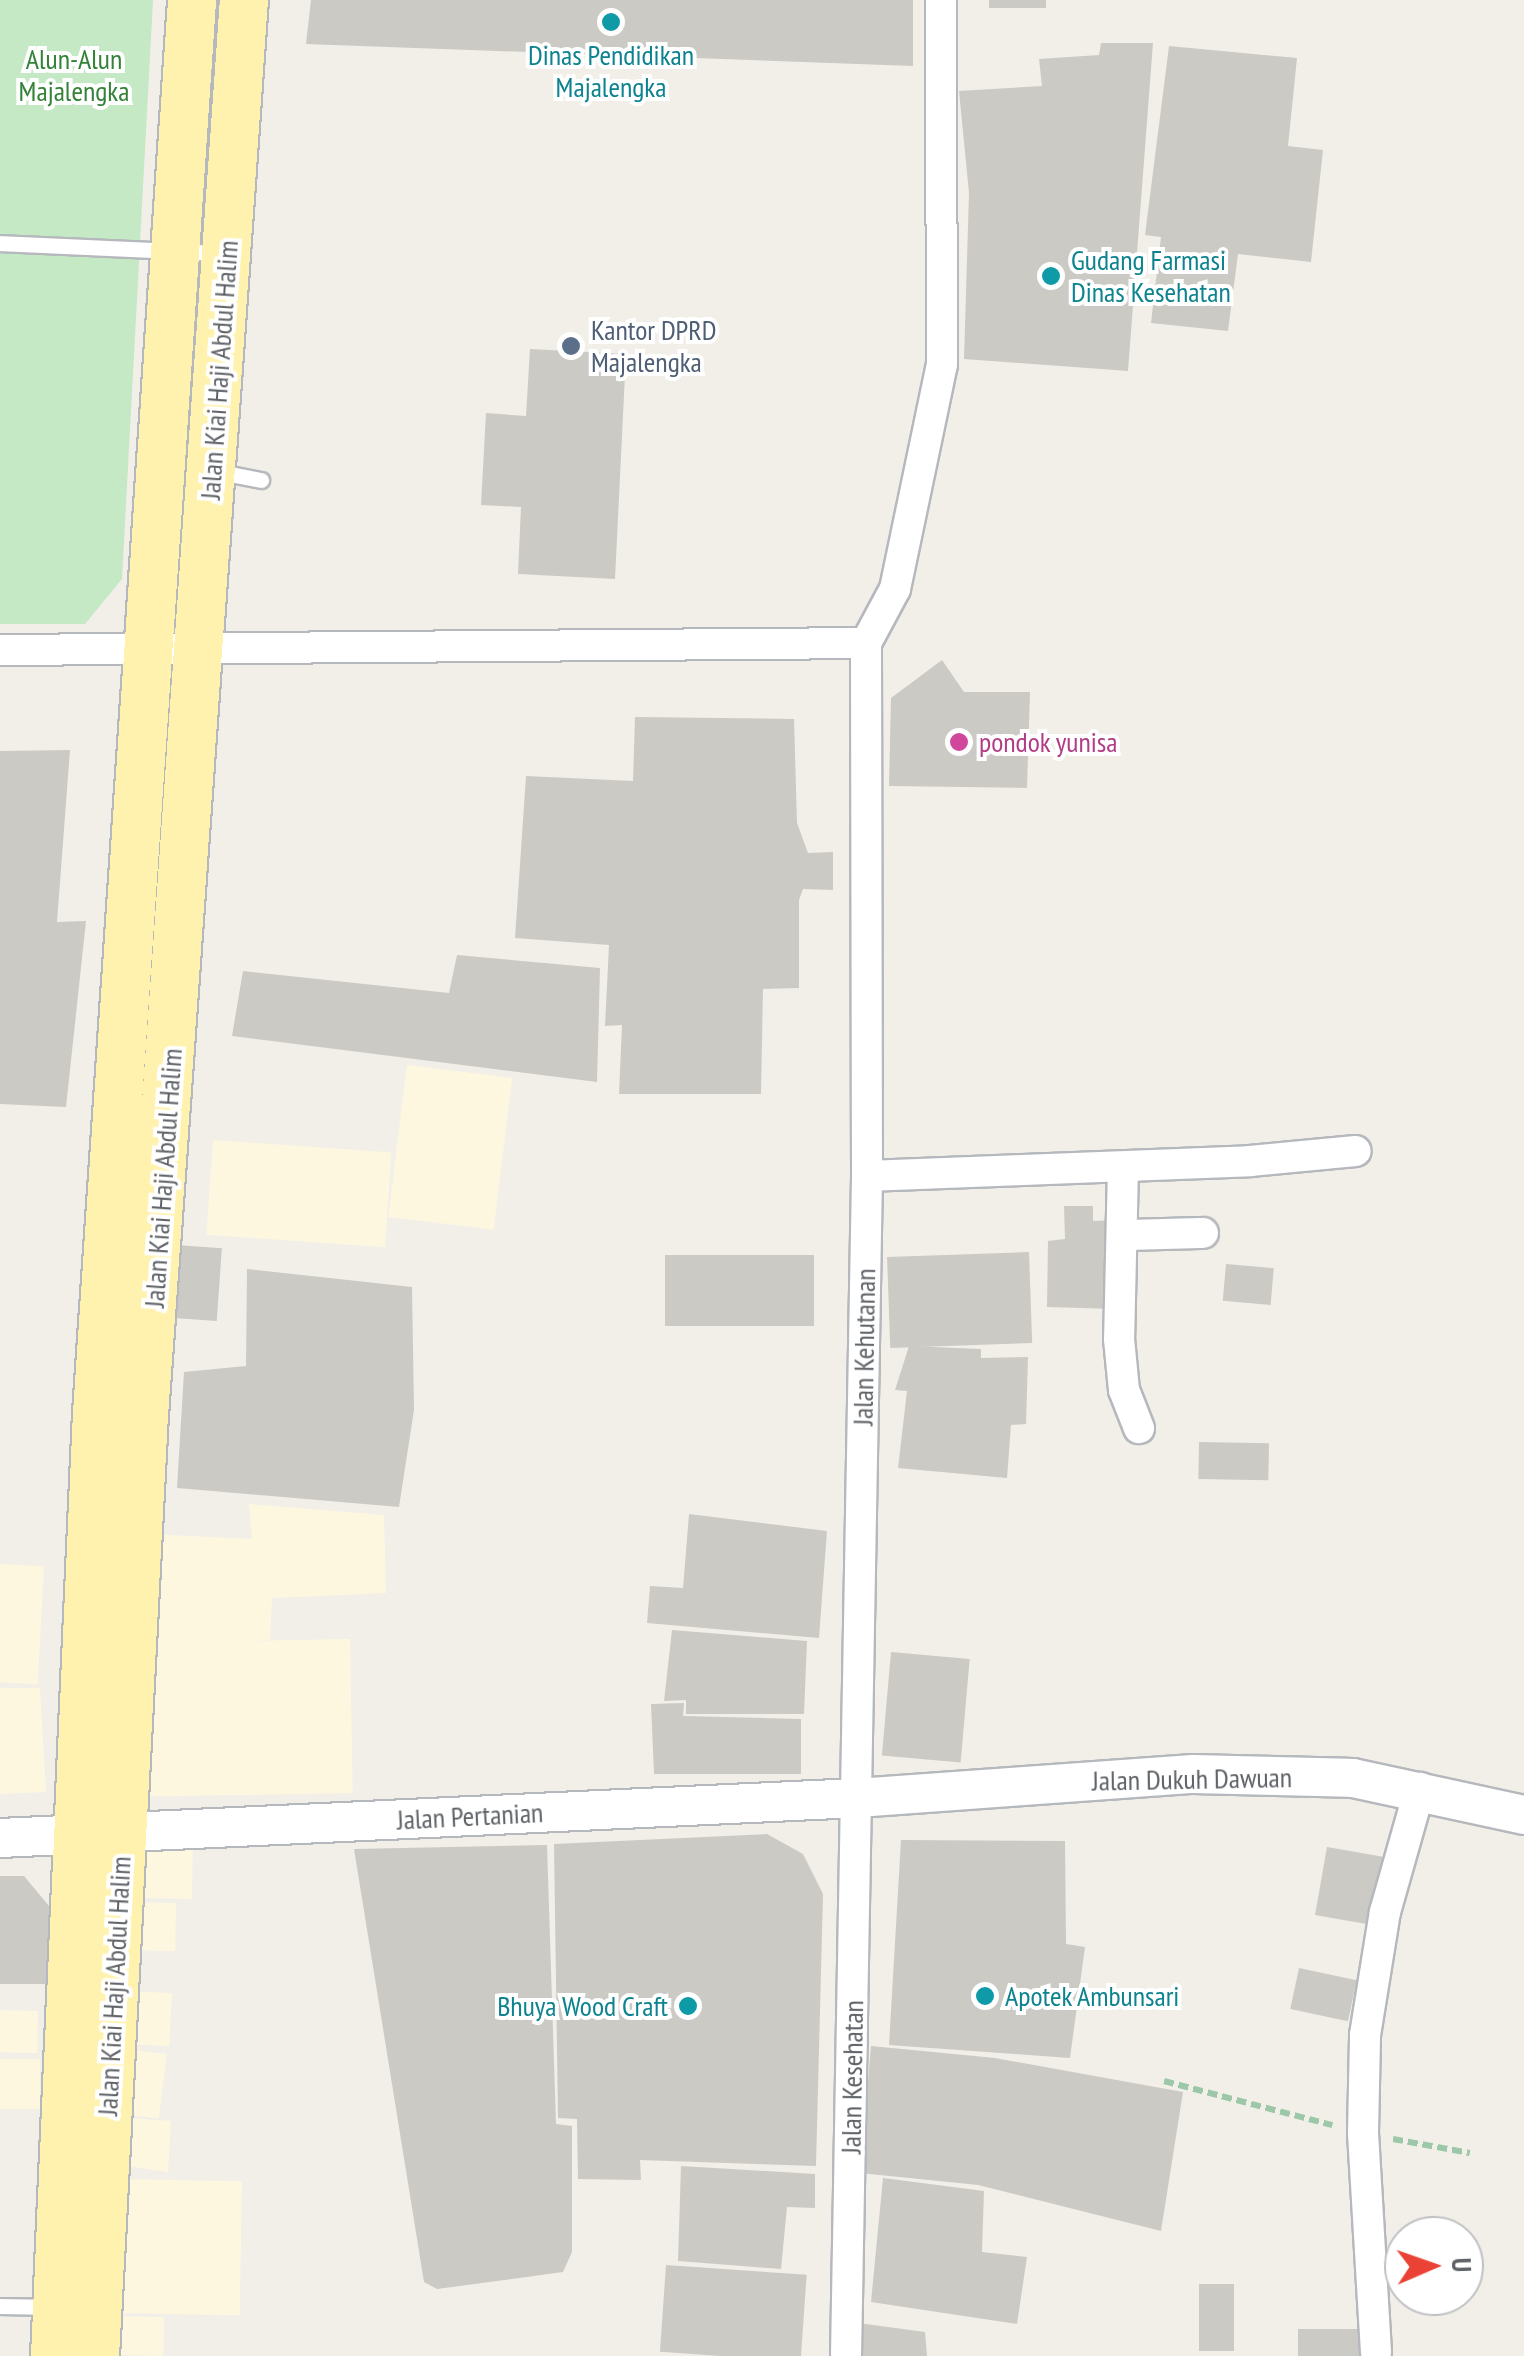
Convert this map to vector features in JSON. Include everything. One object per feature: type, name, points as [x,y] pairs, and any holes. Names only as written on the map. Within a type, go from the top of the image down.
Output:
[{"type":"main road","name":"Jalan Kiai Haji Abdul Halim","points":[[95,2356],[102,1834],[150,646],[192,0]]},
{"type":"main road","name":"Jalan Kiai Haji Abdul Halim","points":[[121,1414],[200,644],[244,0]]},
{"type":"main road","name":"Jalan Kiai Haji Abdul Halim","points":[[55,2356],[102,1834]]},
{"type":"street","points":[[0,650],[200,644],[866,644],[895,588],[942,365],[941,0]]},
{"type":"street","name":"Jalan Kehutanan","points":[[857,1798],[867,1176],[866,644]]},
{"type":"street","points":[[867,1176],[1123,1167],[1356,1151]]},
{"type":"street","points":[[1123,1167],[1125,1236],[1119,1339],[1124,1390],[1139,1428]]},
{"type":"street","points":[[1125,1236],[1202,1233]]},
{"type":"street","name":"Jalan Dukuh Dawuan","points":[[857,1798],[1193,1774],[1354,1778],[1420,1788],[1524,1815]]},
{"type":"street","points":[[1376,2352],[1363,2134],[1365,2034],[1376,1964],[1420,1788]]},
{"type":"street","name":"Jalan Pertanian","points":[[0,1838],[857,1798]]},
{"type":"street","name":"Jalan Kesehatan","points":[[846,2356],[857,1798]]},
{"type":"lane","points":[[0,243],[227,253]]},
{"type":"lane","points":[[212,470],[261,480]]},
{"type":"lane","points":[[0,2306],[58,2308]]},
{"type":"path","points":[[1164,2081],[1363,2134],[1470,2152]]},
{"type":"shaded area","points":[[407,1065],[512,1078],[494,1230],[388,1217]]},
{"type":"shaded area","points":[[213,1140],[392,1152],[385,1247],[206,1235]]},
{"type":"shaded area","points":[[249,1504],[384,1515],[386,1593],[272,1598],[270,1640],[149,1644],[149,1534],[252,1539]]},
{"type":"shaded area","points":[[0,1564],[44,1566],[38,1684],[0,1682]]},
{"type":"shaded area","points":[[350,1639],[353,1793],[146,1797],[143,1643]]},
{"type":"shaded area","points":[[0,1688],[40,1688],[46,1792],[0,1794]]},
{"type":"shaded area","points":[[126,1836],[193,1837],[192,1899],[125,1898]]},
{"type":"shaded area","points":[[125,1902],[176,1903],[175,1951],[124,1950]]},
{"type":"shaded area","points":[[129,1991],[172,1993],[169,2046],[126,2044]]},
{"type":"shaded area","points":[[0,2010],[38,2011],[37,2053],[0,2052]]},
{"type":"shaded area","points":[[126,2049],[167,2054],[159,2119],[118,2114]]},
{"type":"shaded area","points":[[0,2059],[40,2059],[40,2109],[0,2109]]},
{"type":"shaded area","points":[[127,2118],[171,2121],[168,2172],[120,2165]]},
{"type":"shaded area","points":[[117,2179],[242,2181],[240,2315],[115,2313]]},
{"type":"shaded area","points":[[110,2316],[164,2317],[163,2356],[109,2355]]},
{"type":"green space","name":"Alun-Alun Majalengka","points":[[0,0],[153,0],[122,579],[85,624],[0,624]]},
{"type":"building","name":"Dinas Pendidikan Majalengka","points":[[311,0],[913,0],[913,66],[306,44]]},
{"type":"building","points":[[989,0],[1046,0],[1046,8],[989,8]]},
{"type":"building","name":"Gudang Farmasi Dinas Kesehatan","points":[[1101,43],[1153,43],[1128,371],[964,359],[969,193],[959,91],[1042,86],[1039,59],[1099,55]]},
{"type":"building","points":[[1169,46],[1297,58],[1288,146],[1323,150],[1311,262],[1238,254],[1228,331],[1151,323],[1161,237],[1145,235]]},
{"type":"building","points":[[530,349],[626,354],[615,579],[518,574],[521,507],[481,505],[486,413],[526,416]]},
{"type":"building","name":"pondok yunisa","points":[[942,660],[964,692],[1030,692],[1027,788],[889,786],[891,698]]},
{"type":"building","points":[[635,717],[794,719],[797,823],[808,853],[833,852],[833,890],[803,889],[799,900],[799,988],[763,989],[761,1094],[619,1094],[622,1025],[605,1026],[609,945],[515,938],[526,776],[633,781]]},
{"type":"building","points":[[70,750],[57,922],[86,921],[66,1107],[0,1104],[0,751]]},
{"type":"building","points":[[457,955],[600,968],[597,1082],[232,1036],[243,971],[449,993]]},
{"type":"building","points":[[1064,1206],[1093,1206],[1093,1221],[1118,1220],[1114,1309],[1047,1307],[1048,1241],[1065,1239]]},
{"type":"building","points":[[162,1244],[222,1248],[217,1321],[157,1317]]},
{"type":"building","points":[[1029,1252],[1032,1343],[890,1348],[887,1257]]},
{"type":"building","points":[[665,1255],[814,1255],[814,1326],[665,1326]]},
{"type":"building","points":[[1226,1264],[1274,1268],[1271,1305],[1223,1301]]},
{"type":"building","points":[[247,1269],[412,1287],[414,1410],[399,1507],[177,1488],[184,1372],[246,1366]]},
{"type":"building","points":[[909,1346],[981,1349],[981,1358],[1028,1357],[1026,1424],[1011,1425],[1007,1478],[898,1468],[907,1391],[895,1390]]},
{"type":"building","points":[[1199,1442],[1269,1443],[1268,1480],[1198,1479]]},
{"type":"building","points":[[689,1514],[827,1531],[819,1638],[647,1623],[650,1586],[683,1588]]},
{"type":"building","points":[[672,1630],[807,1641],[804,1714],[686,1714],[686,1700],[664,1701]]},
{"type":"building","points":[[891,1652],[970,1659],[961,1762],[882,1756]]},
{"type":"building","points":[[684,1703],[683,1716],[801,1719],[801,1774],[654,1774],[651,1704]]},
{"type":"building","name":"Bhuya Wood Craft","points":[[767,1834],[803,1854],[823,1894],[816,2166],[640,2160],[641,2180],[578,2179],[577,2119],[558,2118],[554,1844]]},
{"type":"building","name":"Apotek Ambunsari","points":[[901,1840],[1065,1841],[1066,1944],[1085,1947],[1070,2058],[889,2045]]},
{"type":"building","points":[[547,1845],[556,2124],[572,2126],[572,2252],[563,2272],[437,2289],[424,2282],[354,1849]]},
{"type":"building","points":[[1327,1847],[1387,1858],[1375,1926],[1315,1915]]},
{"type":"building","points":[[0,1876],[24,1876],[49,1906],[51,1984],[0,1984]]},
{"type":"building","points":[[1299,1968],[1357,1980],[1348,2021],[1290,2009]]},
{"type":"building","points":[[871,2046],[995,2058],[1183,2092],[1161,2231],[978,2185],[860,2173]]},
{"type":"building","points":[[681,2166],[815,2174],[815,2208],[787,2207],[781,2269],[678,2261]]},
{"type":"building","points":[[883,2178],[984,2191],[982,2252],[1027,2257],[1017,2324],[871,2302]]},
{"type":"building","points":[[666,2265],[807,2275],[801,2356],[660,2352]]},
{"type":"building","points":[[1199,2284],[1234,2284],[1234,2351],[1199,2351]]},
{"type":"building","points":[[858,2323],[925,2332],[927,2356],[855,2356]]},
{"type":"building","points":[[1298,2329],[1363,2329],[1363,2356],[1298,2356]]},
{"type":"place","name":"Dinas Pendidikan Majalengka","points":[[611,22]]},
{"type":"place","name":"Gudang Farmasi Dinas Kesehatan","points":[[1051,276]]},
{"type":"place","name":"Kantor DPRD Majalengka","points":[[571,346]]},
{"type":"place","name":"pondok yunisa","points":[[959,742]]},
{"type":"place","name":"Apotek Ambunsari","points":[[985,1996]]},
{"type":"place","name":"Bhuya Wood Craft","points":[[688,2006]]}]
